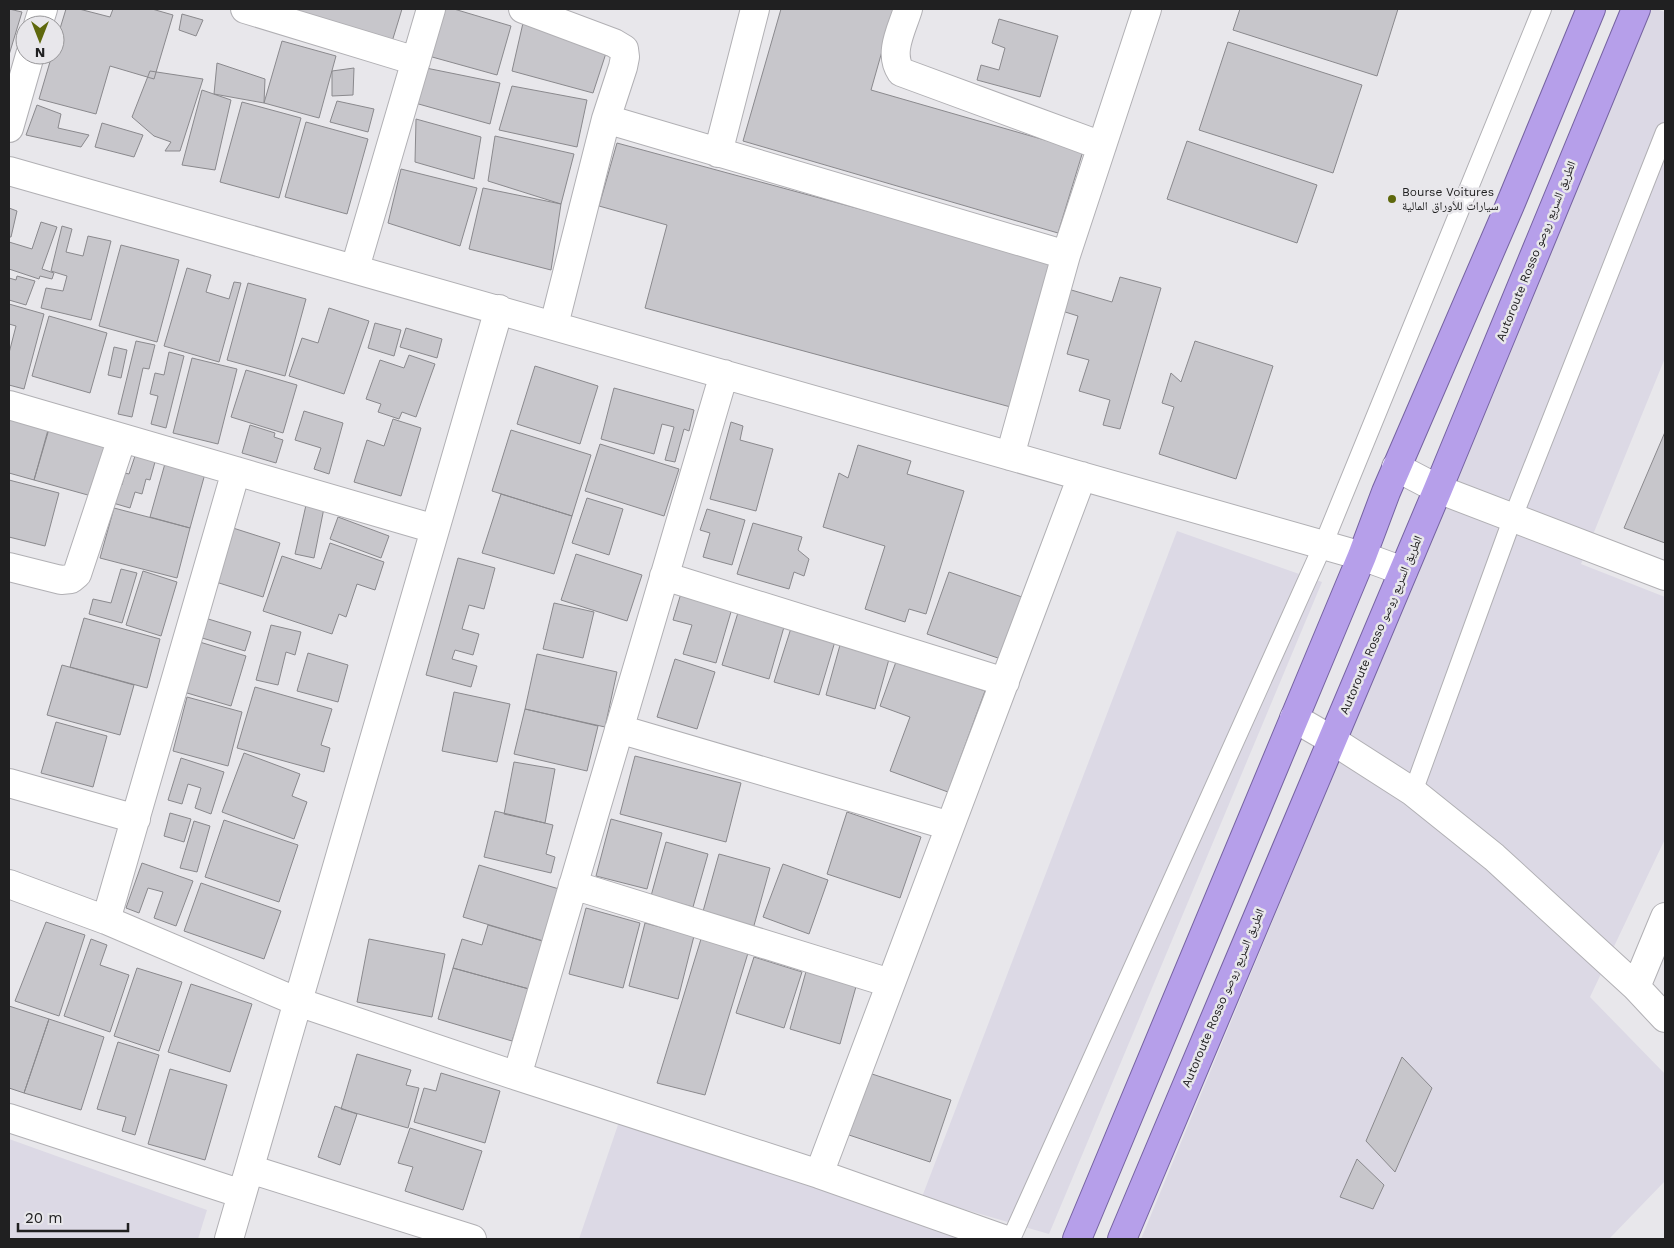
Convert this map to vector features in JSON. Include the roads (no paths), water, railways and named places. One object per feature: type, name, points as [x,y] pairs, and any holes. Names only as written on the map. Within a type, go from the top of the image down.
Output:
[{"type":"highway","points":[[1077,1239],[1362,556],[1396,467],[1510,205],[1591,9]]},
{"type":"highway","name":"Autoroute Rosso الطريق السريع روصو","points":[[1122,1239],[1438,489],[1636,9]]},
{"type":"street","points":[[245,9],[416,61]]},
{"type":"street","points":[[355,268],[431,9]]},
{"type":"street","points":[[523,9],[600,37],[624,49],[625,57],[606,119],[554,325]]},
{"type":"street","points":[[718,152],[755,9]]},
{"type":"street","points":[[908,9],[895,51],[896,64],[901,72],[1102,146]]},
{"type":"street","points":[[1010,456],[1066,255],[1147,9]]},
{"type":"street","points":[[9,128],[27,65]]},
{"type":"street","points":[[606,119],[1066,255]]},
{"type":"street","points":[[9,171],[1362,556],[1403,571]]},
{"type":"street","points":[[229,1239],[499,310]]},
{"type":"street","points":[[516,1076],[724,374]]},
{"type":"street","points":[[9,405],[435,530]]},
{"type":"street","points":[[9,567],[61,580],[71,579],[77,574],[122,438]]},
{"type":"street","points":[[1396,467],[1438,489],[1665,576]]},
{"type":"street","points":[[106,920],[236,471]]},
{"type":"street","points":[[819,1174],[1082,476]]},
{"type":"street","points":[[664,576],[1005,682]]},
{"type":"street","points":[[1294,718],[1413,792],[1494,857],[1636,987],[1665,1018]]},
{"type":"street","points":[[619,730],[950,826]]},
{"type":"street","points":[[9,783],[136,818]]},
{"type":"street","points":[[9,884],[106,920],[298,1002],[516,1076],[819,1174],[1004,1239]]},
{"type":"street","points":[[573,885],[890,983]]},
{"type":"street","points":[[1636,987],[1665,917]]},
{"type":"street","points":[[9,1118],[246,1182],[472,1239]]},
{"type":"lane","points":[[1011,1239],[1323,545],[1542,9]]},
{"type":"lane","points":[[1413,792],[1513,517],[1665,132]]},
{"type":"place","name":"Bourse Voitures سيارات للأوراق المالية","points":[[1392,199]]}]
